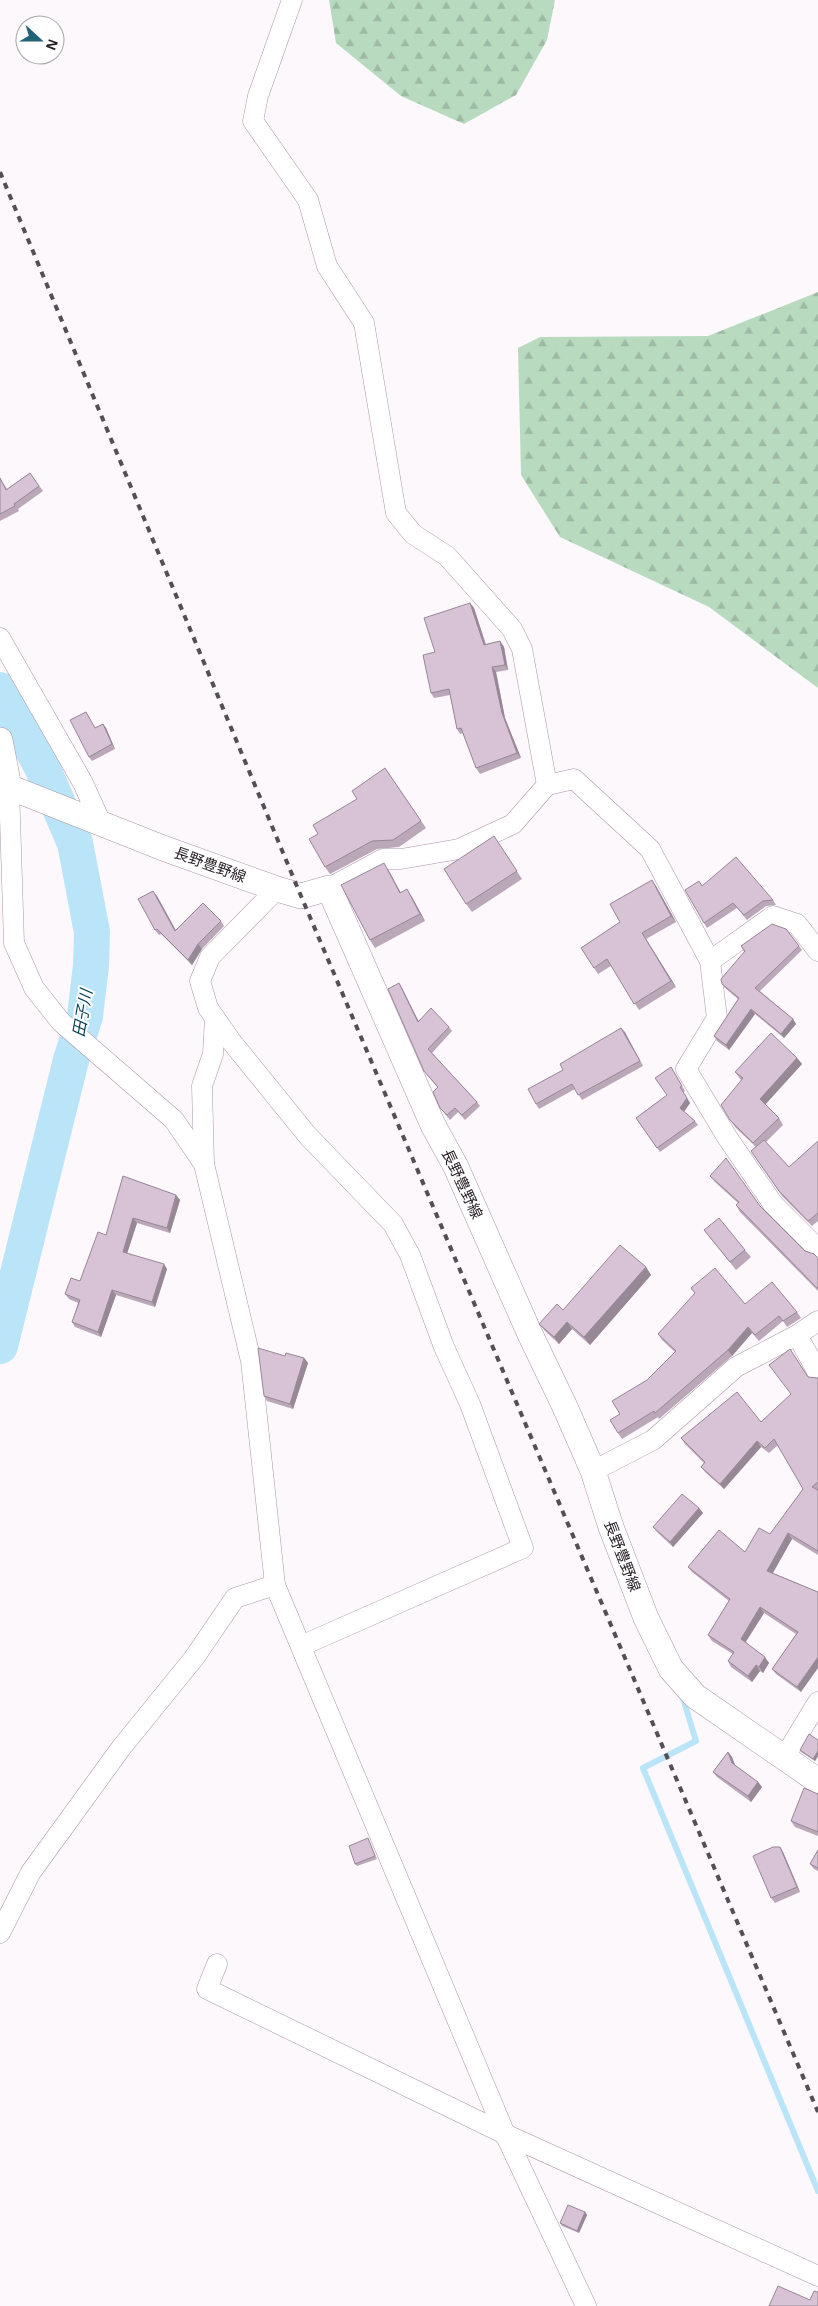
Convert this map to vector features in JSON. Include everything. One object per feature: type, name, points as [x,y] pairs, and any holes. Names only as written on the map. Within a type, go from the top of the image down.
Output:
[{"type":"main road","points":[[0,740],[9,787]]},
{"type":"main road","name":"長野豊野線","points":[[9,787],[162,848],[276,889],[301,896],[329,888],[433,1125],[456,1167],[592,1471],[611,1528],[646,1618],[671,1668],[695,1696],[818,1781]]},
{"type":"street","points":[[292,0],[258,96],[253,121],[308,200],[327,266],[364,323],[396,514],[412,534],[447,556],[512,629],[522,649],[547,785]]},
{"type":"street","points":[[0,638],[83,783],[95,820]]},
{"type":"street","points":[[329,888],[383,859],[401,859],[459,849],[513,824],[547,785],[574,779],[650,850],[710,961],[717,1018],[686,1069],[727,1137],[773,1204],[818,1249]]},
{"type":"street","points":[[9,787],[14,943],[34,988],[61,1022],[174,1120],[204,1164]]},
{"type":"street","points":[[276,889],[210,957],[200,981],[208,1008],[231,1041],[308,1136],[393,1224],[410,1254],[444,1347],[470,1404],[523,1548],[301,1646]]},
{"type":"street","points":[[710,961],[773,916],[797,924],[818,951]]},
{"type":"street","points":[[215,1018],[213,1054],[202,1086],[204,1164],[251,1361],[275,1585],[505,2134],[586,2306]]},
{"type":"street","points":[[592,1471],[653,1440],[736,1367],[797,1335],[818,1321]]},
{"type":"street","points":[[797,1335],[818,1373]]},
{"type":"street","points":[[0,1933],[32,1872],[122,1748],[194,1658],[235,1598],[275,1585]]},
{"type":"street","points":[[784,1758],[818,1702]]},
{"type":"street","points":[[217,1964],[207,1989],[505,2134],[818,2276]]},
{"type":"green space","points":[[329,0],[555,0],[547,40],[516,95],[464,124],[401,96],[336,43]]},
{"type":"green space","points":[[818,292],[818,688],[709,607],[560,537],[521,475],[518,348],[540,337],[708,336]]},
{"type":"building","points":[[30,473],[39,486],[14,504],[15,506],[0,514],[0,478],[6,490]]},
{"type":"building","points":[[470,603],[484,645],[500,641],[505,665],[492,667],[502,713],[517,753],[476,768],[461,728],[457,729],[449,689],[431,693],[423,655],[435,652],[424,618]]},
{"type":"building","points":[[86,712],[95,728],[103,724],[112,744],[89,757],[70,720]]},
{"type":"building","points":[[385,768],[421,821],[393,840],[372,841],[325,867],[309,839],[318,834],[313,825],[357,799],[352,791]]},
{"type":"building","points":[[494,836],[517,871],[466,904],[444,869]]},
{"type":"building","points":[[736,857],[773,900],[763,901],[744,915],[733,903],[704,923],[685,890],[699,881],[702,886]]},
{"type":"building","points":[[384,863],[400,893],[407,889],[420,914],[370,940],[341,885]]},
{"type":"building","points":[[652,880],[671,916],[642,933],[671,981],[634,1004],[607,959],[594,968],[581,948],[620,922],[610,904]]},
{"type":"building","points":[[153,891],[175,931],[203,903],[221,921],[198,944],[188,960],[157,929],[155,930],[138,899]]},
{"type":"building","points":[[772,924],[786,929],[799,946],[755,988],[793,1019],[781,1034],[751,1009],[726,1045],[714,1036],[739,998],[722,984],[721,979],[745,951],[741,946]]},
{"type":"building","points":[[399,983],[418,1022],[431,1008],[449,1027],[428,1049],[477,1102],[462,1115],[455,1108],[447,1115],[440,1108],[433,1092],[438,1087],[424,1071],[388,989]]},
{"type":"building","points":[[621,1028],[640,1061],[578,1095],[572,1084],[536,1104],[528,1089],[563,1070],[560,1064]]},
{"type":"building","points":[[771,1033],[797,1058],[760,1099],[779,1118],[753,1143],[730,1120],[721,1105],[743,1078],[735,1072]]},
{"type":"building","points":[[671,1067],[687,1098],[680,1108],[695,1121],[657,1148],[636,1118],[667,1095],[655,1078]]},
{"type":"building","points":[[764,1140],[789,1167],[818,1141],[818,1213],[808,1221],[779,1191],[751,1151]]},
{"type":"building","points":[[726,1158],[760,1206],[805,1251],[814,1254],[818,1258],[818,1289],[736,1205],[739,1202],[710,1176]]},
{"type":"building","points":[[123,1176],[176,1195],[167,1228],[133,1218],[123,1252],[164,1264],[152,1302],[112,1290],[98,1332],[72,1322],[80,1300],[65,1294],[71,1278],[80,1281],[98,1232],[106,1235]]},
{"type":"building","points":[[719,1218],[745,1250],[730,1262],[704,1230]]},
{"type":"building","points":[[620,1245],[646,1267],[584,1337],[567,1322],[554,1337],[539,1324],[557,1304],[563,1310]]},
{"type":"building","points":[[715,1268],[745,1304],[772,1282],[797,1312],[783,1321],[779,1316],[755,1335],[748,1327],[728,1350],[655,1413],[654,1411],[618,1433],[610,1420],[620,1414],[612,1401],[647,1380],[676,1351],[658,1334],[695,1293],[691,1288]]},
{"type":"building","points":[[258,1348],[285,1356],[286,1353],[304,1358],[290,1404],[264,1396]]},
{"type":"building","points":[[790,1349],[808,1377],[818,1378],[818,1482],[812,1487],[818,1490],[818,1551],[788,1533],[767,1571],[818,1592],[818,1657],[797,1687],[772,1669],[798,1632],[760,1607],[741,1639],[765,1657],[759,1667],[756,1665],[748,1676],[728,1661],[734,1652],[708,1635],[730,1599],[688,1567],[719,1530],[745,1552],[759,1528],[770,1534],[803,1489],[774,1439],[765,1448],[757,1441],[720,1484],[701,1467],[705,1462],[681,1438],[737,1392],[761,1422],[791,1394],[769,1365]]},
{"type":"building","points":[[682,1494],[699,1508],[670,1542],[653,1527]]},
{"type":"building","points":[[809,1734],[818,1740],[818,1751],[813,1759],[800,1750]]},
{"type":"building","points":[[728,1752],[732,1763],[758,1782],[748,1796],[713,1772]]},
{"type":"building","points":[[804,1788],[818,1794],[818,1832],[791,1821]]},
{"type":"building","points":[[368,1838],[375,1856],[355,1864],[349,1846]]},
{"type":"building","points":[[773,1847],[780,1847],[797,1887],[771,1898],[753,1856]]},
{"type":"building","points":[[818,1850],[818,1868],[810,1864]]},
{"type":"building","points":[[568,2205],[585,2212],[577,2231],[560,2223]]},
{"type":"building","points":[[778,2286],[810,2300],[814,2291],[818,2292],[818,2306],[769,2306]]},
{"type":"waterway","name":"田子川","points":[[0,690],[42,767],[75,843],[92,932],[91,966],[85,1016],[71,1060],[0,1346]]},
{"type":"waterway","points":[[682,1695],[696,1741],[643,1768],[818,2191]]},
{"type":"railway","points":[[0,172],[301,896],[818,2112]]}]
